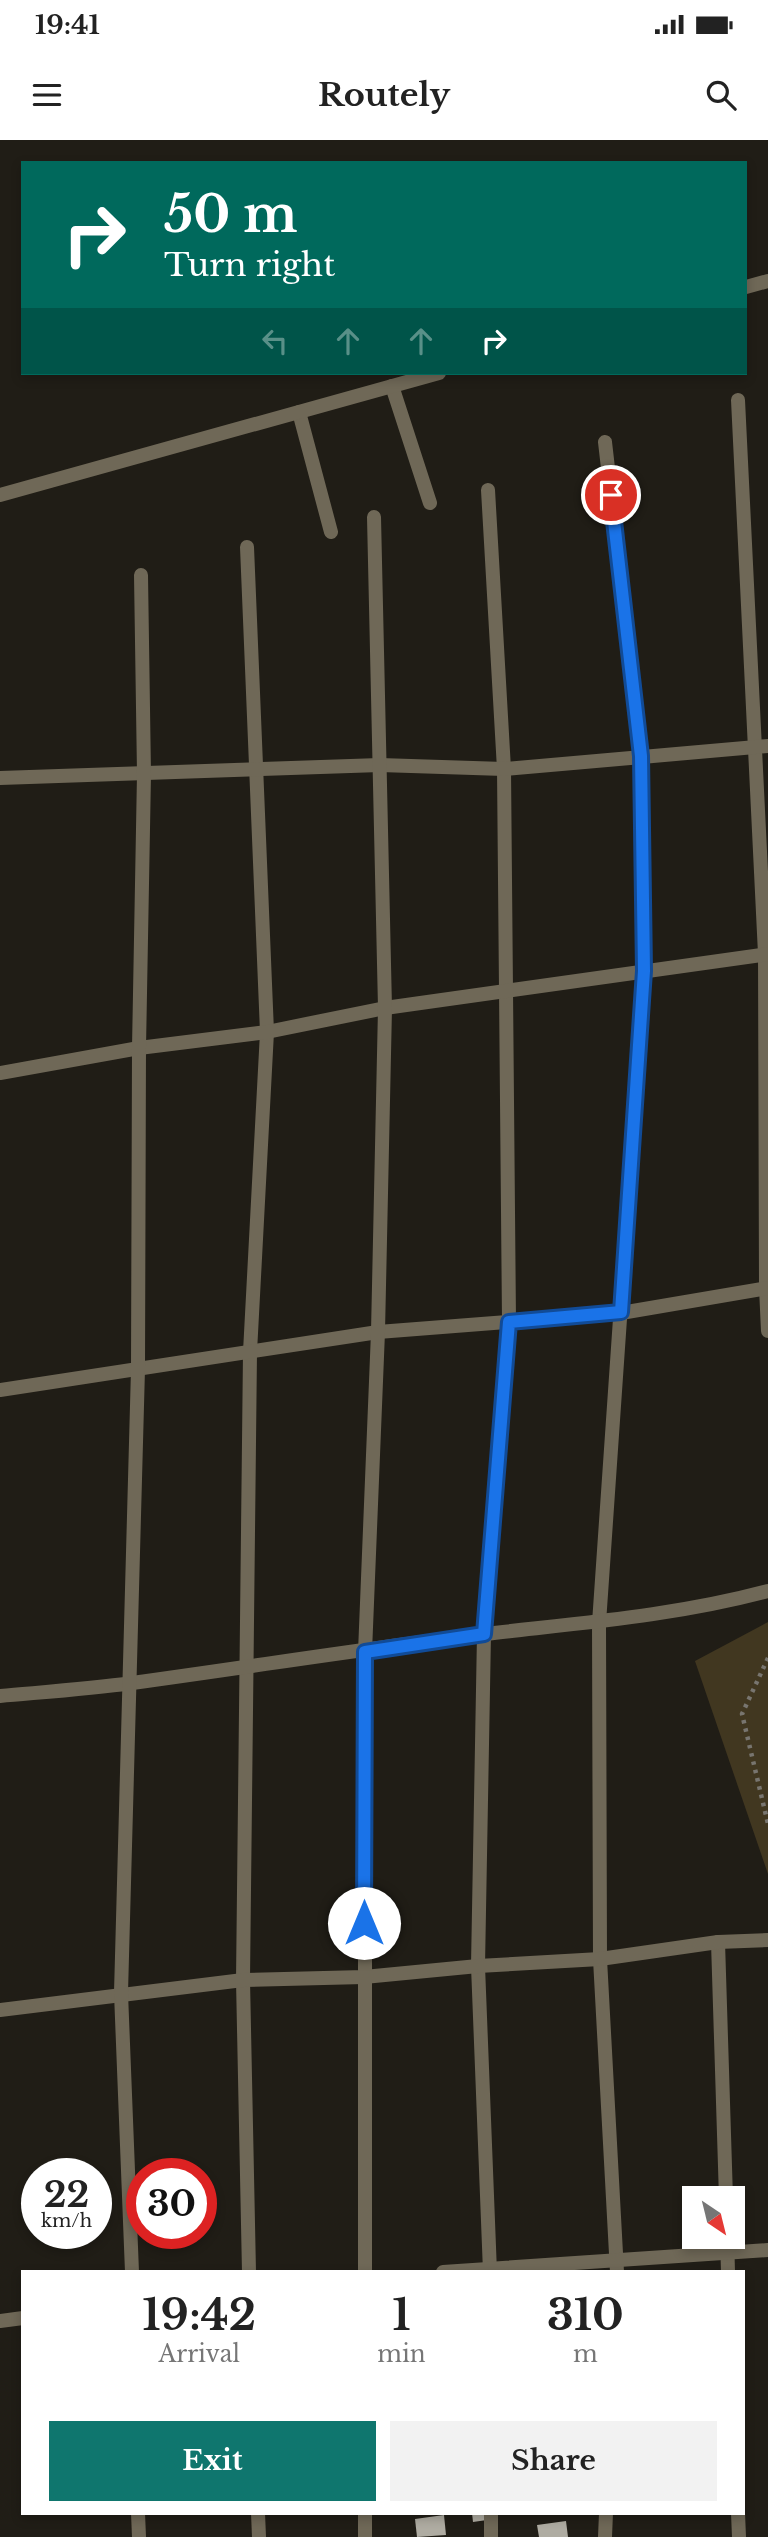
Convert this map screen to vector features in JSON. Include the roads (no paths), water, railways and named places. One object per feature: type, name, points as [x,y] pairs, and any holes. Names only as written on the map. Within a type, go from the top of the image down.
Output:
[{"type":"street","points":[[747,288],[768,281]]},
{"type":"street","points":[[0,495],[432,375]]},
{"type":"street","points":[[393,386],[430,503]]},
{"type":"street","points":[[738,400],[762,746],[767,954],[768,1331]]},
{"type":"street","points":[[299,412],[331,532]]},
{"type":"street","points":[[605,442],[641,756],[644,971],[599,1623],[600,1959],[617,2265]]},
{"type":"street","points":[[488,490],[504,769],[509,1322],[484,1634],[478,1966],[490,2270],[617,2265],[701,2249]]},
{"type":"street","points":[[365,2270],[365,1652],[378,1332],[385,1008],[374,517]]},
{"type":"street","points":[[247,547],[267,1032],[250,1352],[245,1666],[243,1980],[249,2270]]},
{"type":"street","points":[[132,2270],[121,1993],[138,1369],[139,1048],[144,774],[141,575]]},
{"type":"street","points":[[0,778],[380,765],[504,769],[762,746]]},
{"type":"street","points":[[0,1073],[139,1048],[267,1032],[385,1008],[767,954]]},
{"type":"street","points":[[0,1390],[378,1332],[621,1312],[767,1288]]},
{"type":"street","points":[[0,1696],[130,1684],[484,1634],[599,1623],[719,1604],[768,1591]]},
{"type":"street","points":[[0,2010],[243,1980],[364,1977],[478,1966],[600,1959],[718,1942],[768,1940]]},
{"type":"street","points":[[718,1942],[726,2186]]},
{"type":"street","points":[[746,2247],[768,2250]]},
{"type":"street","points":[[727,2249],[728,2270]]},
{"type":"street","points":[[0,2321],[21,2318]]},
{"type":"street","points":[[138,2515],[139,2537]]},
{"type":"street","points":[[258,2515],[259,2537]]},
{"type":"street","points":[[365,2515],[365,2537]]},
{"type":"street","points":[[491,2515],[491,2537]]},
{"type":"street","points":[[605,2537],[606,2515]]},
{"type":"street","points":[[738,2515],[739,2537]]}]
